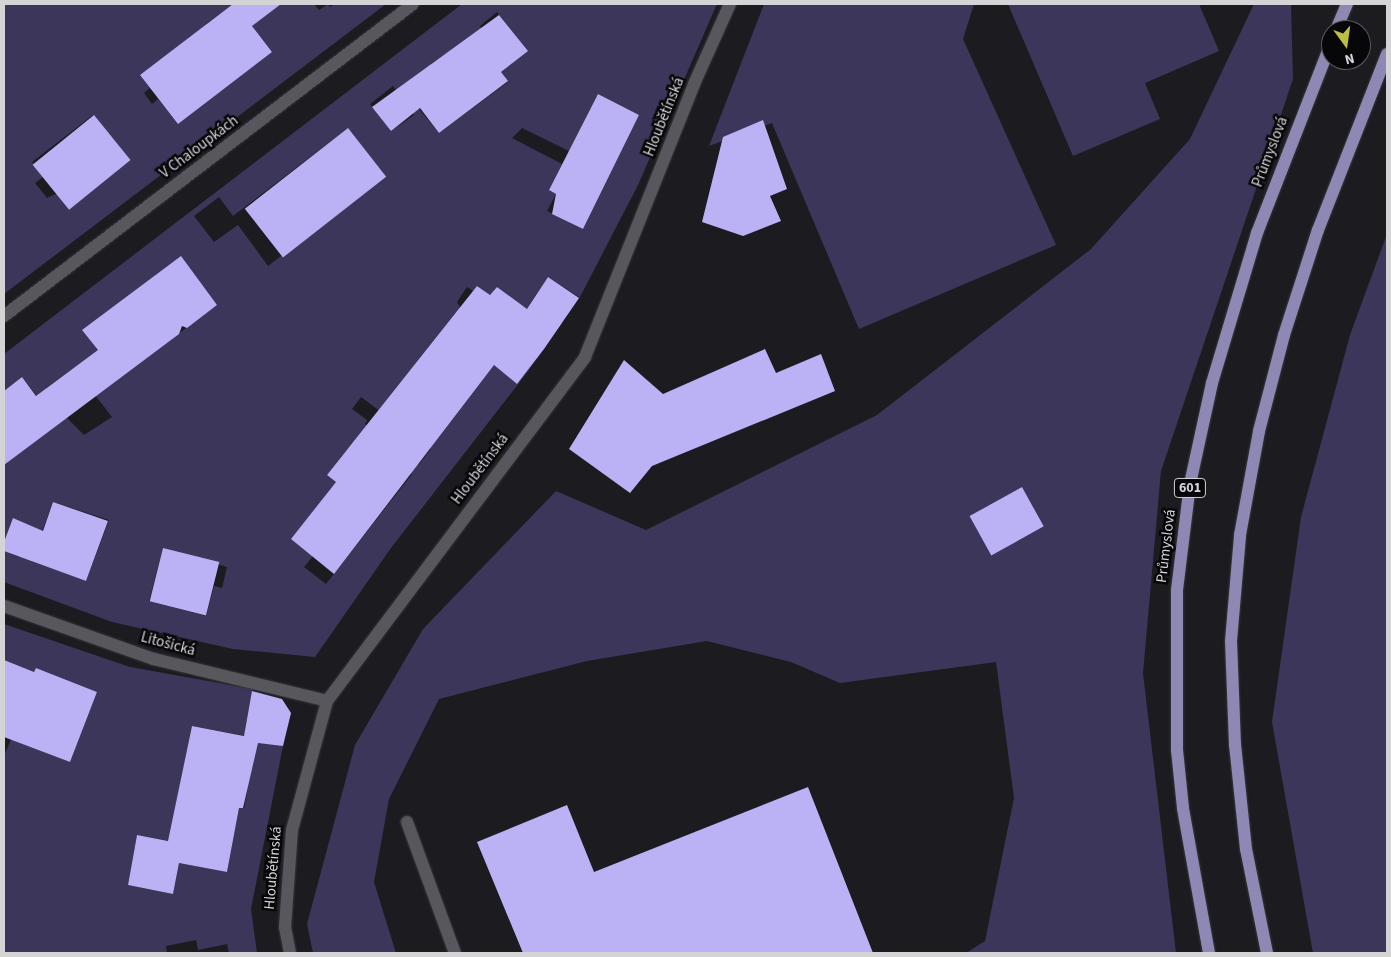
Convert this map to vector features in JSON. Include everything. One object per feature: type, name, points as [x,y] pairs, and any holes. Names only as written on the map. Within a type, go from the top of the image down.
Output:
[{"type":"main road","points":[[1340,20],[1347,4]]},
{"type":"main road","points":[[1267,953],[1246,849],[1235,746],[1232,641],[1240,535],[1259,431],[1287,326],[1331,196],[1387,54]]},
{"type":"main road","name":"Průmyslová","points":[[1209,953],[1183,808],[1177,732],[1177,590],[1190,484],[1212,383],[1257,232],[1321,69]]},
{"type":"street","name":"V Chaloupkách","points":[[4,316],[413,4]]},
{"type":"street","name":"Hloubětínská","points":[[290,953],[285,927],[292,830],[327,701],[584,357],[690,93],[730,4]]},
{"type":"street","name":"Litošická","points":[[4,606],[154,659],[327,701]]},
{"type":"street","points":[[408,822],[455,953]]},
{"type":"shaded area","points":[[4,4],[233,4],[206,24],[208,26],[140,75],[150,88],[144,93],[152,104],[158,99],[178,123],[272,52],[252,26],[258,21],[244,16],[235,4],[314,4],[319,10],[328,4],[330,7],[335,4],[386,4],[4,294]],"holes":[[[93,115],[130,160],[47,198],[35,183],[43,177],[32,162]]]},
{"type":"shaded area","points":[[462,4],[717,4],[638,185],[580,297],[565,319],[579,297],[548,277],[530,304],[560,326],[526,374],[391,548],[315,657],[233,649],[112,622],[4,582],[4,551],[19,557],[31,526],[13,518],[4,542],[4,465],[66,417],[84,435],[112,417],[74,368],[46,388],[52,398],[44,405],[22,377],[4,391],[4,354]],"holes":[[[497,12],[527,51],[501,72],[508,82],[439,133],[419,109],[432,63],[482,29],[480,26]],[[393,86],[414,115],[391,131],[370,104]],[[598,94],[639,115],[583,229],[547,211],[556,194],[549,190],[562,164],[512,138],[522,128],[569,151]],[[348,128],[326,221],[268,266],[238,225],[214,242],[194,216],[219,197],[233,216]],[[173,262],[217,305],[119,378],[83,330]],[[477,286],[490,295],[497,287],[514,300],[508,348],[531,366],[517,384],[494,365],[457,302],[467,287],[473,291]],[[361,397],[431,449],[419,464],[365,424],[367,420],[352,409]],[[369,441],[412,474],[326,584],[304,567],[313,556],[325,496],[336,482],[327,475],[346,451]],[[53,502],[109,520],[86,581],[31,561]],[[163,548],[227,567],[222,588],[214,586],[206,616],[149,601]]]},
{"type":"shaded area","points":[[764,4],[974,4],[963,39],[1056,245],[859,329],[772,123],[709,146]]},
{"type":"shaded area","points":[[1008,4],[1199,4],[1219,51],[1145,83],[1160,119],[1073,156]]},
{"type":"shaded area","points":[[1254,4],[1291,4],[1293,79],[1161,471],[1143,673],[1176,953],[966,953],[985,941],[1014,798],[996,662],[840,683],[791,662],[707,641],[587,661],[439,699],[389,799],[374,882],[396,953],[313,953],[307,924],[355,745],[423,629],[556,491],[646,530],[877,415],[1091,249],[1190,139]],"holes":[[[1022,487],[1044,526],[992,555],[970,516]]]},
{"type":"shaded area","points":[[1387,234],[1387,953],[1313,953],[1272,722],[1301,517],[1350,335]]},
{"type":"shaded area","points":[[4,624],[130,667],[253,689],[245,730],[283,746],[251,909],[257,953],[229,953],[227,944],[198,950],[196,940],[166,946],[167,953],[4,953],[4,756],[11,739],[70,762],[97,692],[36,668],[34,672],[9,663],[4,677]],"holes":[[[192,726],[253,737],[244,808],[239,808],[227,872],[179,863],[173,894],[128,885],[137,835],[169,841]]]},
{"type":"building","points":[[233,4],[281,4],[252,26],[272,52],[178,124],[140,75]]},
{"type":"building","points":[[499,15],[528,51],[501,72],[508,81],[439,133],[420,108],[391,131],[372,107]]},
{"type":"building","points":[[598,94],[639,115],[583,229],[552,214],[556,194],[549,190]]},
{"type":"building","points":[[94,115],[131,160],[69,210],[33,165]]},
{"type":"building","points":[[763,120],[787,189],[770,196],[781,221],[743,236],[702,222],[723,137]]},
{"type":"building","points":[[348,128],[386,177],[283,258],[245,209]]},
{"type":"building","points":[[181,256],[217,305],[187,328],[182,326],[179,334],[4,465],[4,391],[22,377],[36,396],[98,350],[82,330]]},
{"type":"building","points":[[548,277],[579,298],[544,349],[517,384],[494,365],[334,574],[291,539],[336,482],[327,475],[477,286],[490,295],[497,287],[527,309]]},
{"type":"building","points":[[765,349],[776,373],[821,354],[835,391],[652,466],[630,493],[569,449],[624,360],[663,394]]},
{"type":"building","points":[[1022,487],[1044,526],[991,555],[970,516]]},
{"type":"building","points":[[53,502],[108,521],[86,581],[4,551],[4,542],[13,518],[43,531]]},
{"type":"building","points":[[163,548],[219,562],[206,615],[150,601]]},
{"type":"building","points":[[4,660],[34,672],[36,668],[97,692],[70,762],[4,737]]},
{"type":"building","points":[[252,691],[282,699],[291,713],[283,746],[258,743],[243,808],[239,808],[227,872],[179,863],[173,894],[128,885],[137,835],[168,841],[192,726],[244,736]]},
{"type":"building","points":[[808,787],[873,953],[523,953],[477,842],[567,805],[594,872]]}]
